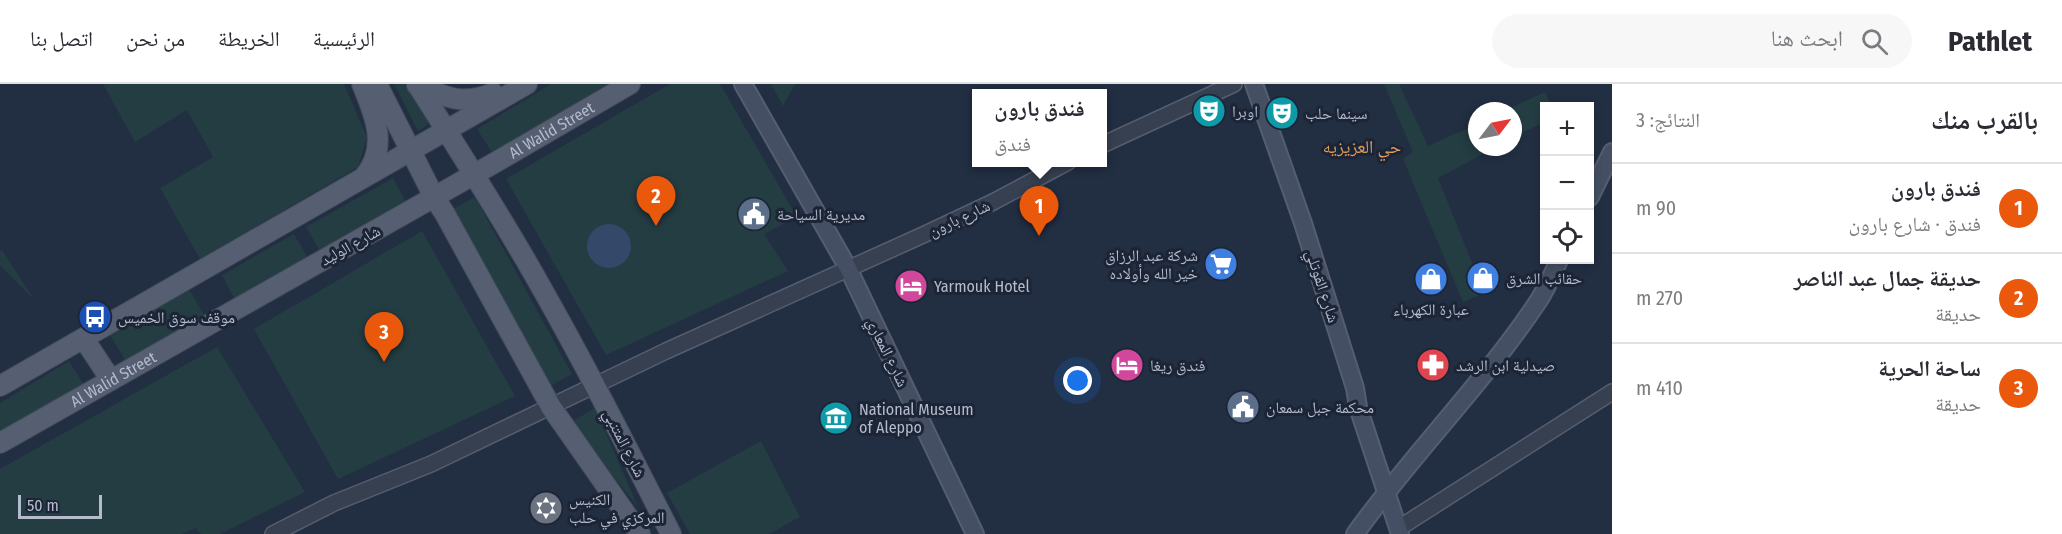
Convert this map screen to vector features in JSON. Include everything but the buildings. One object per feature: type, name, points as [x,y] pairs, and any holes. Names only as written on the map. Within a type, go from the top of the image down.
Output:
[{"type":"main road","points":[[361,181],[370,170],[377,155],[379,139],[376,122],[362,84]]},
{"type":"main road","points":[[378,84],[434,197],[551,407],[640,534]]},
{"type":"main road","points":[[417,84],[446,97],[471,100],[515,84]]},
{"type":"main road","name":"شارع المتنبي","points":[[417,84],[541,285],[595,384],[671,534]]},
{"type":"main road","points":[[0,386],[527,84]]},
{"type":"main road","name":"Al Walid Street","points":[[474,175],[630,84]]},
{"type":"main road","name":"شارع المعاري","points":[[743,84],[848,268],[975,534]]},
{"type":"main road","name":"شارع القوتلي","points":[[1254,84],[1306,234],[1355,388],[1358,407],[1400,531]]},
{"type":"main road","points":[[1594,189],[1612,152]]},
{"type":"main road","name":"شارع الوليد","points":[[226,314],[474,175]]},
{"type":"main road","points":[[1355,534],[1387,490],[1497,359],[1540,299],[1557,264]]},
{"type":"main road","name":"Al Walid Street","points":[[0,443],[226,314]]},
{"type":"main road","points":[[84,339],[111,380]]},
{"type":"street","points":[[1107,144],[1234,84]]},
{"type":"street","name":"شارع بارون","points":[[273,534],[334,503],[431,464],[595,384],[993,202],[1059,167]]},
{"type":"street","points":[[1400,531],[1612,392]]},
{"type":"green space","points":[[103,84],[344,84],[367,137],[358,167],[200,259],[160,188],[213,157],[187,110],[135,142]]},
{"type":"green space","points":[[394,84],[406,84],[432,121],[418,131]]},
{"type":"green space","points":[[551,84],[608,84],[493,154],[477,129]]},
{"type":"green space","points":[[670,84],[720,84],[797,217],[764,234],[788,271],[606,355],[506,179]]},
{"type":"green space","points":[[771,84],[795,84],[783,106]]},
{"type":"green space","points":[[1384,84],[1399,84],[1428,146],[1468,128],[1468,156],[1479,156],[1438,178],[1484,293],[1463,302],[1403,159],[1413,152]]},
{"type":"green space","points":[[1545,92],[1549,102],[1540,102],[1540,124],[1522,133],[1522,103]]},
{"type":"green space","points":[[393,178],[407,204],[321,253],[306,227]]},
{"type":"green space","points":[[475,197],[572,374],[550,386],[451,210]]},
{"type":"green space","points":[[422,231],[515,396],[338,479],[254,329]]},
{"type":"green space","points":[[294,234],[309,260],[236,302],[222,275]]},
{"type":"green space","points":[[2,250],[35,301],[0,265]]},
{"type":"green space","points":[[189,289],[204,315],[125,360],[110,335]]},
{"type":"green space","points":[[217,347],[305,492],[220,534],[201,534],[196,528],[182,534],[0,534],[0,469]]},
{"type":"green space","points":[[69,361],[85,387],[0,438],[0,403]]},
{"type":"green space","points":[[595,408],[638,507],[570,423]]},
{"type":"green space","points":[[761,441],[800,517],[769,534],[690,534],[667,493]]},
{"type":"water","points":[[609,224],[624,231],[631,246],[624,261],[609,268],[594,261],[587,246],[594,231]]},
{"type":"place","name":"اوبرا","points":[[1209,111]]},
{"type":"place","name":"سينما حلب","points":[[1282,113]]},
{"type":"place","name":"مديرية السياحة","points":[[754,214]]},
{"type":"place","name":"حديقة جمال عبد الناصر","points":[[656,226]]},
{"type":"place","name":"فندق بارون","points":[[1039,236]]},
{"type":"place","name":"شركة عبد الرزاق خير الله وأولاده","points":[[1221,264]]},
{"type":"place","name":"حقائب الشرق","points":[[1483,278]]},
{"type":"place","name":"عبارة الكهرباء","points":[[1431,279]]},
{"type":"place","name":"Yarmouk Hotel","points":[[911,286]]},
{"type":"place","name":"موقف سوق الخميس","points":[[95,317]]},
{"type":"place","name":"ساحة الحرية","points":[[384,362]]},
{"type":"place","name":"فندق ريغا","points":[[1127,365]]},
{"type":"place","name":"صيدلية ابن الرشد","points":[[1433,365]]},
{"type":"place","name":"محكمة جبل سمعان","points":[[1243,407]]},
{"type":"place","name":"National Museum of Aleppo","points":[[836,418]]},
{"type":"place","name":"الكنيس المركزي في حلب","points":[[546,508]]},
{"type":"district","name":"حي العزيزيه","points":[[1362,147]]}]
